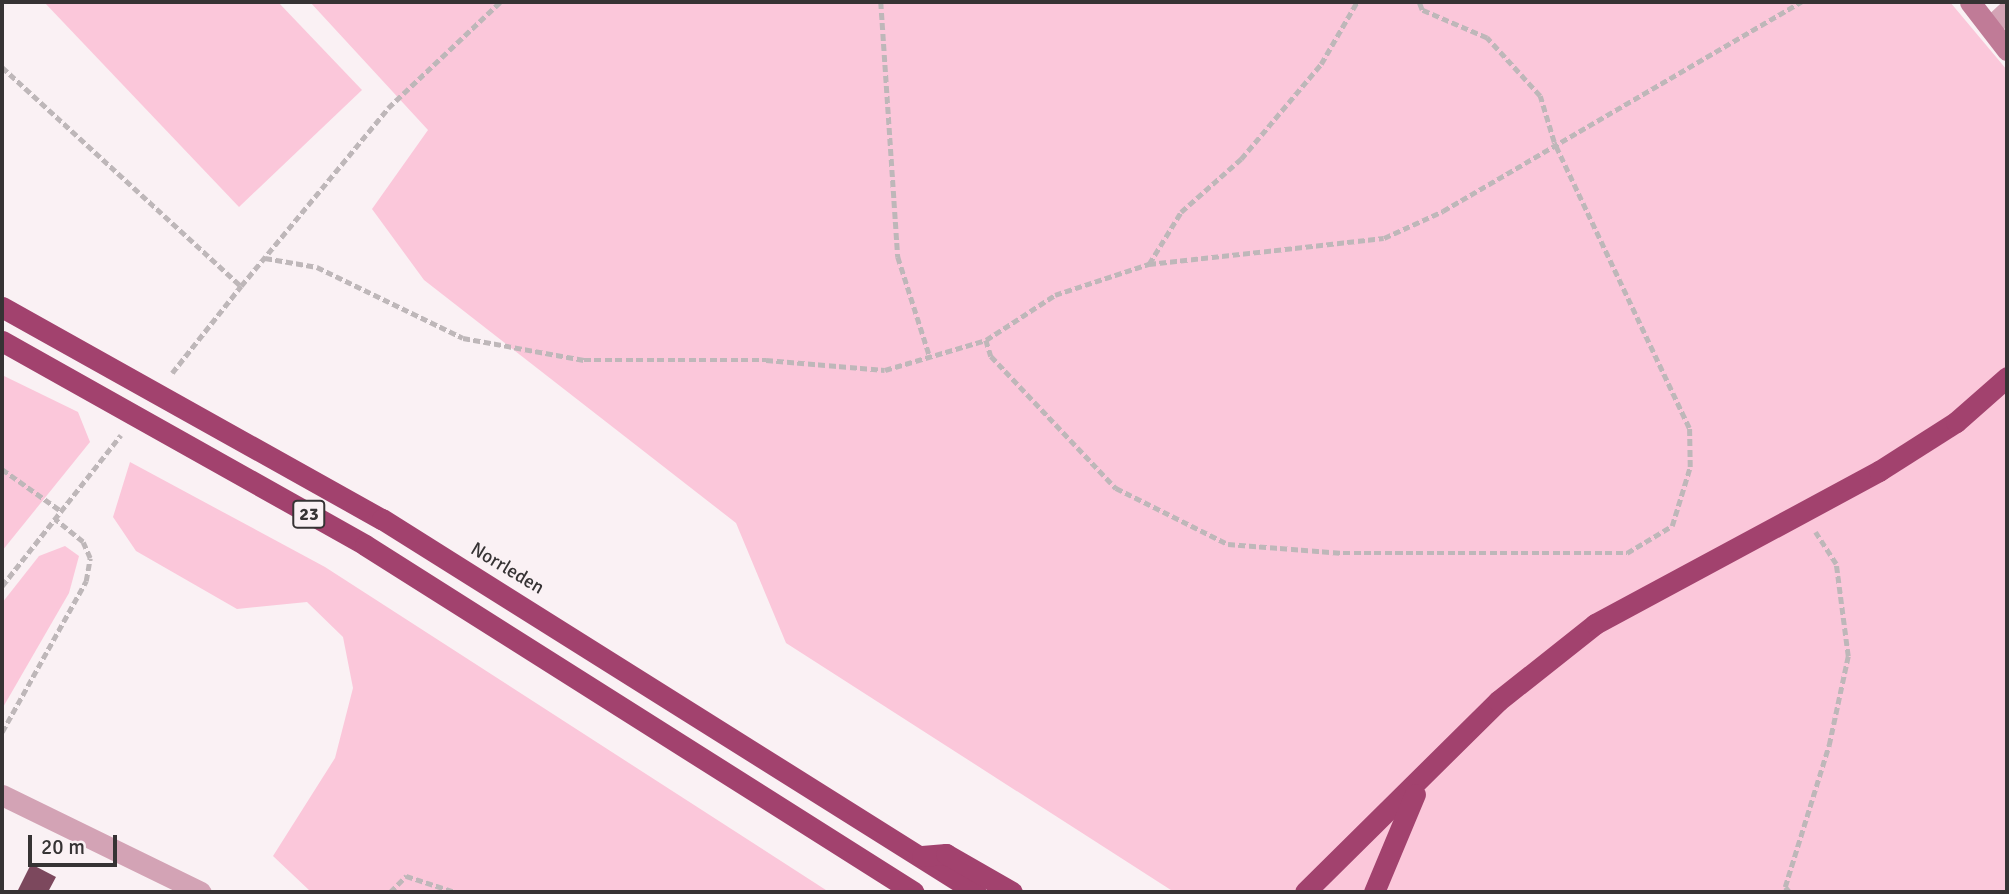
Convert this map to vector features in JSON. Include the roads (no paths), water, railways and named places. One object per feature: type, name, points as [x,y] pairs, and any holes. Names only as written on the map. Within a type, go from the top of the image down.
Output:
[{"type":"highway","name":"Norrleden","points":[[2,307],[382,519],[976,892]]},
{"type":"highway","name":"23","points":[[2,341],[365,545],[914,892]]},
{"type":"highway","points":[[1305,892],[1420,784],[1498,701],[1594,624],[1659,584],[1804,513],[1956,422],[2007,377]]},
{"type":"highway","points":[[1374,892],[1420,784]]},
{"type":"highway","points":[[922,856],[946,855],[1012,892]]},
{"type":"street","points":[[1970,2],[2002,22],[2007,50]]},
{"type":"street","points":[[2,795],[201,892]]}]
